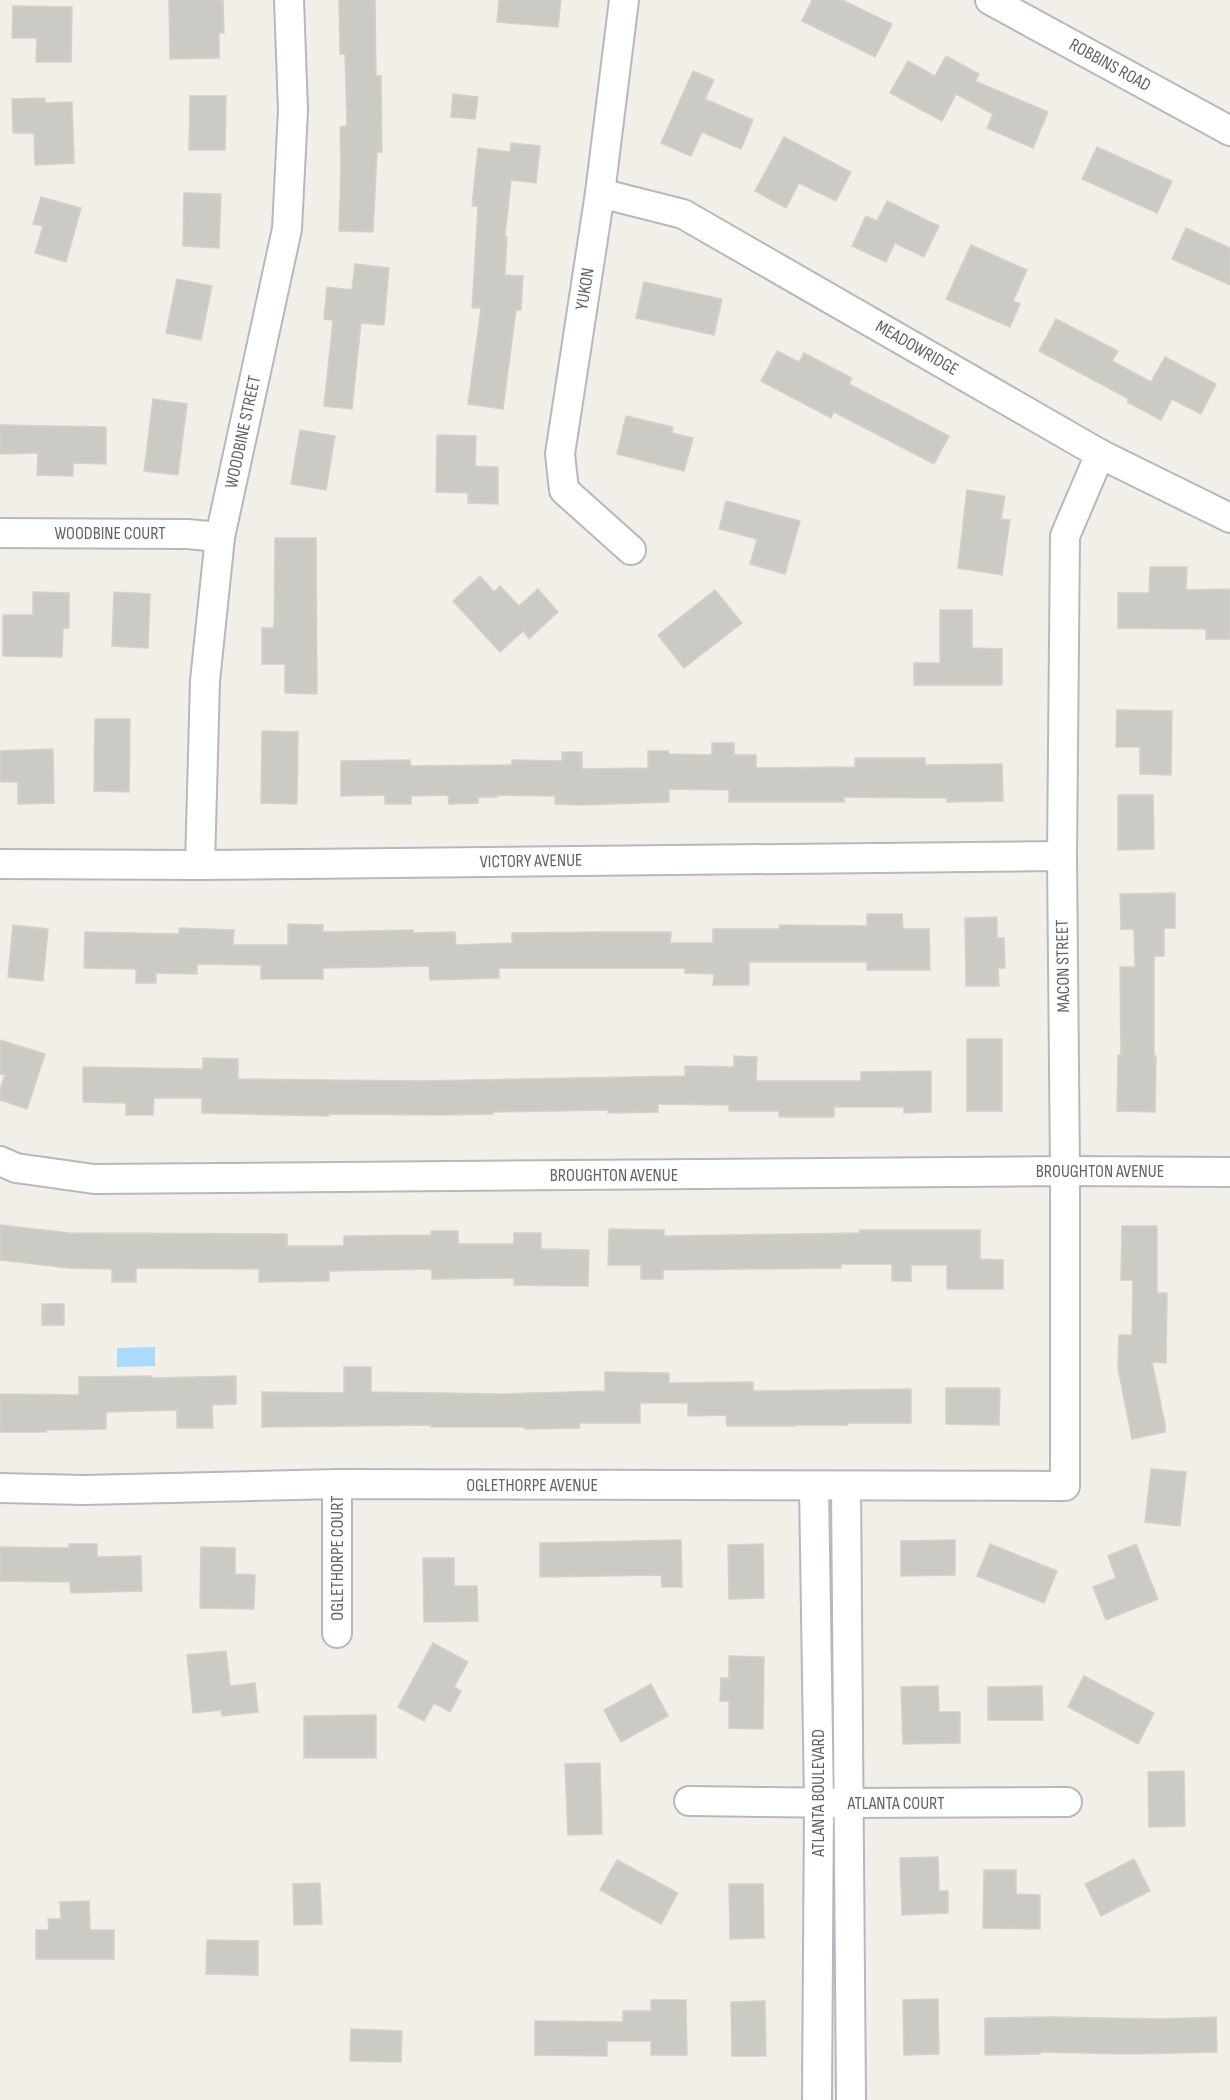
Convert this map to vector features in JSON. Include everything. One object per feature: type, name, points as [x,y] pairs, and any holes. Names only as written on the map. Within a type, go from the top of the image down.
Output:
[{"type":"street","name":"WOODBINE STREET","points":[[200,865],[205,681],[220,537],[287,229],[293,110],[290,0]]},
{"type":"street","name":"YUKON","points":[[624,0],[600,193],[561,454],[564,490],[631,550]]},
{"type":"street","name":"ROBBINS ROAD","points":[[990,0],[1230,131]]},
{"type":"street","name":"MEADOWRIDGE","points":[[600,193],[683,213],[1100,454],[1230,518]]},
{"type":"street","name":"MACON STREET","points":[[1065,1486],[1062,856],[1065,536],[1100,454]]},
{"type":"street","name":"WOODBINE COURT","points":[[0,533],[187,534],[220,537]]},
{"type":"street","name":"VICTORY AVENUE","points":[[0,864],[200,865],[1062,856]]},
{"type":"street","name":"BROUGHTON AVENUE","points":[[0,1161],[16,1168],[94,1179],[1065,1171],[1230,1172]]},
{"type":"street","name":"OGLETHORPE AVENUE","points":[[0,1488],[84,1490],[337,1484],[1065,1486]]},
{"type":"street","name":"OGLETHORPE COURT","points":[[337,1484],[337,1633]]},
{"type":"street","name":"ATLANTA BOULEVARD","points":[[814,1486],[819,1803],[817,2100]]},
{"type":"street","name":"ATLANTA BOULEVARD","points":[[846,1486],[851,2100]]},
{"type":"street","name":"ATLANTA COURT","points":[[689,1801],[1067,1802]]},
{"type":"water","points":[[155,1347],[155,1366],[117,1367],[117,1348]]},
{"type":"building","points":[[169,0],[223,0],[224,33],[219,33],[219,58],[170,59]]},
{"type":"building","points":[[339,0],[375,0],[376,76],[381,76],[382,152],[377,152],[373,232],[339,231],[340,127],[347,126],[345,54],[340,54]]},
{"type":"building","points":[[499,0],[561,0],[558,27],[497,22]]},
{"type":"building","points":[[812,0],[842,0],[892,24],[875,57],[802,21]]},
{"type":"building","points":[[13,6],[72,7],[71,62],[36,62],[37,38],[12,38]]},
{"type":"building","points":[[946,56],[979,74],[975,81],[1048,112],[1033,148],[987,128],[993,114],[956,94],[942,121],[890,93],[908,61],[935,76]]},
{"type":"building","points":[[693,71],[714,80],[705,99],[753,120],[741,149],[702,132],[691,156],[661,143]]},
{"type":"building","points":[[453,94],[478,97],[475,119],[451,117]]},
{"type":"building","points":[[190,96],[226,96],[225,150],[189,150]]},
{"type":"building","points":[[45,98],[45,103],[72,102],[74,163],[35,165],[34,133],[13,133],[12,99]]},
{"type":"building","points":[[784,137],[851,172],[836,201],[799,183],[786,208],[755,191]]},
{"type":"building","points":[[511,143],[540,146],[536,183],[511,180],[505,236],[507,237],[505,275],[523,276],[521,310],[516,310],[503,409],[468,404],[481,308],[472,308],[478,206],[472,206],[478,148],[510,152]]},
{"type":"building","points":[[1097,147],[1172,181],[1157,213],[1082,179]]},
{"type":"building","points":[[184,193],[221,194],[219,248],[183,246]]},
{"type":"building","points":[[41,197],[81,208],[66,262],[35,253],[43,226],[33,224]]},
{"type":"building","points":[[887,201],[939,226],[924,257],[895,243],[886,262],[852,246],[866,216],[877,221]]},
{"type":"building","points":[[1186,228],[1230,248],[1230,285],[1172,259]]},
{"type":"building","points":[[971,245],[1027,270],[1013,301],[1020,304],[1010,327],[946,299]]},
{"type":"building","points":[[355,264],[389,268],[384,325],[361,323],[352,409],[324,406],[333,320],[324,319],[327,287],[352,290]]},
{"type":"building","points":[[177,279],[212,286],[201,340],[166,333]]},
{"type":"building","points":[[644,282],[722,299],[714,335],[636,318]]},
{"type":"building","points":[[1056,319],[1118,351],[1112,361],[1151,382],[1165,357],[1216,384],[1201,414],[1172,399],[1161,420],[1127,402],[1129,399],[1039,351]]},
{"type":"building","points":[[777,351],[799,362],[804,353],[852,378],[849,384],[949,436],[934,464],[834,412],[831,418],[761,381]]},
{"type":"building","points":[[153,399],[187,404],[178,475],[144,471]]},
{"type":"building","points":[[626,416],[673,427],[672,433],[693,438],[684,471],[617,454]]},
{"type":"building","points":[[0,425],[106,427],[106,464],[73,463],[73,476],[37,475],[38,453],[0,454]]},
{"type":"building","points":[[300,430],[335,436],[326,490],[291,484]]},
{"type":"building","points":[[437,435],[476,436],[475,466],[498,467],[498,504],[468,503],[468,493],[436,492]]},
{"type":"building","points":[[967,490],[1005,496],[1001,519],[1010,520],[1002,575],[958,568]]},
{"type":"building","points":[[726,501],[800,521],[785,574],[750,564],[757,539],[719,529]]},
{"type":"building","points":[[275,538],[316,538],[317,694],[285,693],[285,664],[262,664],[262,628],[274,628]]},
{"type":"building","points":[[1150,567],[1187,567],[1186,590],[1230,589],[1230,639],[1206,639],[1206,629],[1118,628],[1118,593],[1149,593]]},
{"type":"building","points":[[480,576],[494,592],[500,586],[519,606],[538,589],[558,612],[529,639],[523,631],[500,652],[453,601]]},
{"type":"building","points":[[715,590],[742,623],[684,668],[658,635]]},
{"type":"building","points":[[33,592],[69,593],[69,628],[63,628],[62,657],[3,656],[3,615],[33,615]]},
{"type":"building","points":[[114,592],[150,594],[148,648],[112,646]]},
{"type":"building","points":[[940,610],[972,610],[972,648],[1002,649],[1002,685],[914,685],[914,663],[940,663]]},
{"type":"building","points":[[1117,710],[1172,711],[1171,775],[1140,774],[1140,747],[1116,747]]},
{"type":"building","points":[[95,719],[130,719],[129,792],[94,791]]},
{"type":"building","points":[[262,731],[298,732],[297,804],[261,803]]},
{"type":"building","points":[[712,743],[734,743],[734,755],[756,755],[756,768],[855,767],[855,758],[925,758],[925,765],[1002,764],[1003,801],[947,802],[947,798],[844,797],[844,802],[729,802],[729,790],[669,789],[669,802],[581,805],[555,804],[555,796],[497,795],[497,797],[478,797],[478,803],[449,804],[448,795],[411,796],[411,804],[385,804],[385,795],[341,796],[341,761],[410,760],[411,766],[512,765],[512,760],[562,761],[562,752],[582,752],[582,769],[648,768],[648,751],[712,755]]},
{"type":"building","points":[[53,749],[54,803],[18,804],[18,782],[0,782],[0,751]]},
{"type":"building","points":[[1118,795],[1153,795],[1154,849],[1118,850]]},
{"type":"building","points":[[1175,893],[1175,928],[1164,928],[1164,956],[1154,956],[1155,1112],[1117,1111],[1118,1055],[1121,1055],[1120,967],[1135,967],[1134,929],[1121,929],[1120,894]]},
{"type":"building","points":[[867,914],[902,914],[903,929],[929,929],[930,970],[867,970],[867,962],[749,962],[749,985],[713,985],[714,974],[685,973],[685,968],[499,968],[499,978],[430,980],[429,966],[323,968],[323,979],[261,979],[261,965],[197,964],[197,974],[156,973],[156,983],[136,983],[136,969],[84,968],[85,932],[179,934],[179,928],[234,930],[233,945],[288,945],[288,924],[323,925],[323,932],[413,930],[413,933],[455,932],[456,945],[512,943],[512,933],[599,932],[671,932],[670,943],[713,943],[713,929],[779,929],[779,925],[867,926]]},
{"type":"building","points":[[997,917],[997,938],[1004,938],[1005,968],[998,968],[999,986],[966,986],[965,918]]},
{"type":"building","points":[[13,925],[48,929],[43,981],[8,977]]},
{"type":"building","points":[[967,1039],[1002,1039],[1002,1111],[967,1111]]},
{"type":"building","points":[[0,1040],[45,1054],[27,1109],[0,1100],[0,1090],[5,1075],[0,1074]]},
{"type":"building","points":[[734,1056],[757,1057],[756,1081],[861,1081],[861,1072],[931,1071],[931,1112],[904,1113],[904,1107],[834,1107],[834,1117],[779,1117],[779,1111],[729,1111],[729,1105],[658,1104],[658,1112],[608,1113],[608,1110],[442,1115],[329,1114],[329,1116],[202,1113],[202,1098],[154,1098],[153,1115],[126,1115],[126,1103],[83,1102],[83,1067],[203,1069],[203,1058],[238,1059],[238,1079],[421,1081],[685,1076],[685,1066],[734,1067]]},
{"type":"building","points":[[0,1225],[69,1233],[287,1234],[287,1246],[344,1246],[344,1236],[431,1235],[431,1231],[458,1231],[458,1244],[514,1244],[514,1233],[541,1233],[541,1249],[589,1250],[588,1286],[514,1285],[514,1278],[432,1279],[432,1269],[329,1271],[329,1281],[259,1282],[259,1269],[136,1268],[136,1282],[112,1282],[112,1269],[69,1268],[0,1260]]},
{"type":"building","points":[[1122,1226],[1157,1226],[1157,1293],[1167,1293],[1166,1363],[1152,1362],[1165,1432],[1132,1439],[1118,1368],[1119,1335],[1132,1335],[1133,1280],[1121,1280]]},
{"type":"building","points":[[609,1229],[664,1230],[664,1236],[860,1233],[860,1230],[980,1230],[980,1259],[1003,1260],[1003,1289],[947,1289],[947,1265],[911,1265],[911,1281],[892,1281],[892,1264],[841,1264],[841,1268],[663,1270],[663,1279],[641,1279],[641,1265],[608,1265]]},
{"type":"building","points":[[42,1304],[64,1304],[64,1325],[42,1325]]},
{"type":"building","points":[[344,1367],[371,1367],[371,1392],[503,1394],[605,1391],[605,1372],[669,1373],[669,1383],[753,1382],[753,1391],[911,1389],[911,1423],[727,1426],[726,1415],[688,1416],[688,1403],[640,1403],[640,1423],[579,1423],[580,1428],[525,1429],[525,1427],[431,1427],[431,1425],[262,1427],[262,1392],[344,1393]]},
{"type":"building","points":[[152,1376],[152,1378],[236,1376],[236,1404],[212,1405],[213,1428],[177,1428],[177,1410],[106,1412],[106,1429],[0,1432],[0,1394],[79,1395],[79,1377]]},
{"type":"building","points":[[946,1388],[1000,1388],[999,1425],[946,1424]]},
{"type":"building","points":[[1151,1469],[1186,1472],[1180,1526],[1145,1522]]},
{"type":"building","points":[[681,1540],[682,1587],[662,1587],[661,1575],[540,1577],[540,1543]]},
{"type":"building","points":[[955,1540],[955,1575],[901,1576],[901,1541]]},
{"type":"building","points":[[69,1544],[97,1544],[97,1557],[141,1556],[142,1591],[71,1593],[70,1582],[0,1581],[0,1547],[69,1548]]},
{"type":"building","points":[[763,1544],[764,1598],[729,1599],[728,1545]]},
{"type":"building","points":[[990,1544],[1057,1571],[1044,1603],[977,1576]]},
{"type":"building","points":[[1136,1544],[1158,1599],[1106,1620],[1093,1587],[1116,1578],[1108,1556]]},
{"type":"building","points":[[201,1547],[235,1548],[235,1574],[255,1575],[254,1609],[200,1608]]},
{"type":"building","points":[[423,1558],[454,1558],[454,1586],[477,1586],[478,1621],[424,1622]]},
{"type":"building","points":[[433,1643],[468,1662],[454,1687],[461,1691],[450,1712],[434,1703],[424,1721],[398,1707]]},
{"type":"building","points":[[226,1651],[230,1686],[255,1683],[258,1712],[222,1716],[221,1710],[193,1713],[187,1655]]},
{"type":"building","points":[[729,1656],[764,1657],[763,1729],[729,1728],[729,1701],[720,1701],[721,1678],[729,1678]]},
{"type":"building","points":[[1084,1676],[1154,1713],[1138,1744],[1068,1707]]},
{"type":"building","points":[[651,1684],[668,1716],[621,1742],[604,1710]]},
{"type":"building","points":[[938,1686],[939,1712],[960,1712],[960,1743],[903,1744],[901,1687]]},
{"type":"building","points":[[1042,1686],[1043,1720],[988,1720],[988,1687]]},
{"type":"building","points":[[376,1715],[376,1758],[304,1758],[304,1716]]},
{"type":"building","points":[[600,1763],[602,1834],[568,1835],[565,1764]]},
{"type":"building","points":[[1184,1771],[1185,1826],[1149,1827],[1148,1772]]},
{"type":"building","points":[[938,1857],[939,1891],[948,1891],[948,1913],[902,1915],[900,1858]]},
{"type":"building","points":[[1134,1859],[1150,1891],[1101,1916],[1085,1884]]},
{"type":"building","points":[[617,1860],[678,1893],[661,1924],[600,1890]]},
{"type":"building","points":[[984,1870],[1016,1870],[1016,1894],[1040,1895],[1040,1929],[983,1928]]},
{"type":"building","points":[[320,1883],[322,1924],[294,1925],[293,1884]]},
{"type":"building","points":[[729,1884],[763,1884],[764,1938],[730,1939]]},
{"type":"building","points":[[89,1901],[90,1930],[114,1930],[114,1959],[36,1959],[36,1930],[49,1930],[48,1919],[61,1919],[60,1902]]},
{"type":"building","points":[[207,1940],[258,1941],[258,1975],[206,1974]]},
{"type":"building","points":[[938,1999],[939,2054],[904,2055],[903,2000]]},
{"type":"building","points":[[651,2000],[686,2000],[687,2055],[651,2055],[651,2041],[607,2041],[607,2056],[535,2055],[535,2021],[623,2022],[623,2011],[651,2011]]},
{"type":"building","points":[[765,2001],[766,2056],[732,2056],[731,2002]]},
{"type":"building","points":[[1216,2017],[1217,2052],[1130,2054],[1040,2052],[1040,2054],[985,2055],[985,2018],[1161,2019]]},
{"type":"building","points":[[351,2029],[402,2031],[401,2062],[350,2061]]}]
